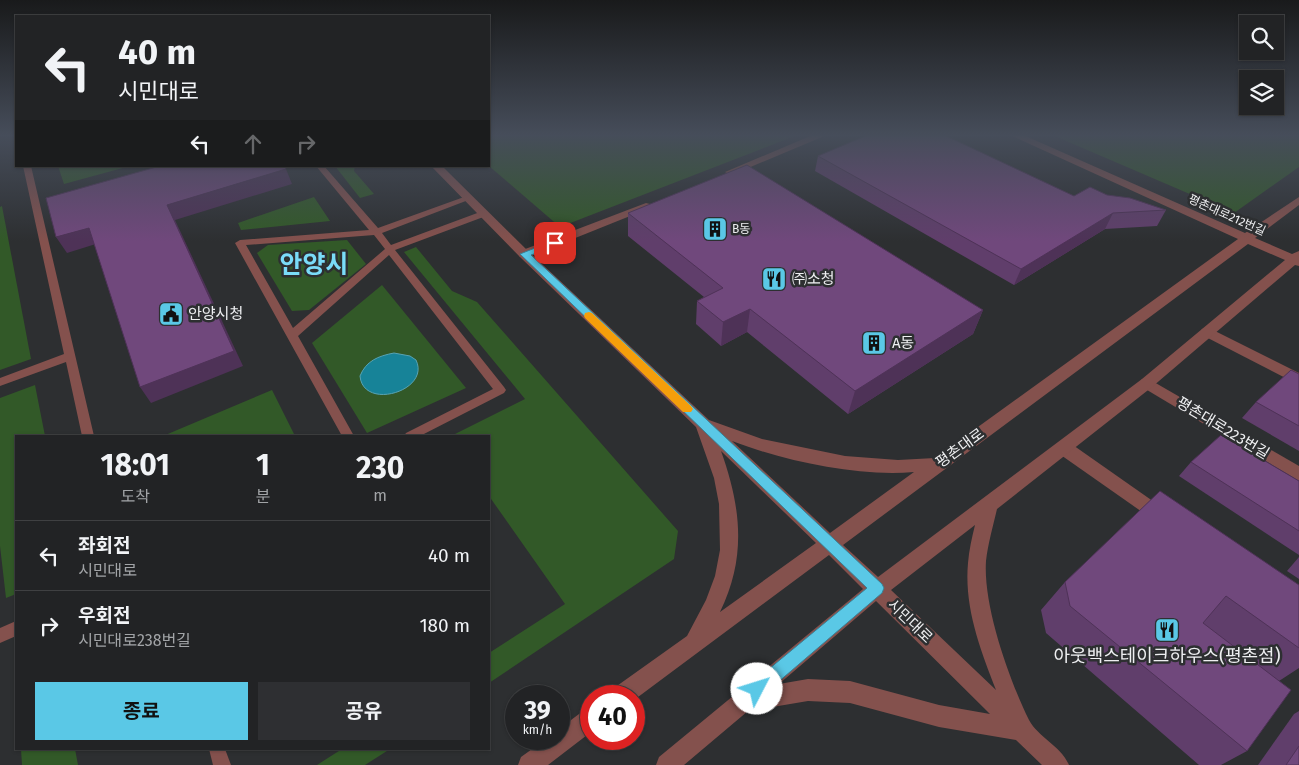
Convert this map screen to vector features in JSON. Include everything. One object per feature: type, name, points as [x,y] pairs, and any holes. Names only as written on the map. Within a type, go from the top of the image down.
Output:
[{"type":"street","name":"시민대로","points":[[439,170],[524,254],[877,588],[1058,765]]},
{"type":"street","points":[[718,177],[736,170]]},
{"type":"street","name":"평촌대로212번길","points":[[1093,170],[1297,259]]},
{"type":"street","name":"평촌대로","points":[[637,685],[1299,200]]},
{"type":"street","points":[[524,254],[654,203]]},
{"type":"street","points":[[667,765],[877,588],[1064,448],[1147,383],[1297,259]]},
{"type":"street","points":[[1207,332],[1299,380]]},
{"type":"street","name":"평촌대로223번길","points":[[1147,383],[1299,474]]},
{"type":"street","points":[[702,423],[760,445],[845,463],[898,467],[937,464]]},
{"type":"street","points":[[693,643],[714,604],[724,576],[729,550],[728,504],[722,478],[702,423]]},
{"type":"street","points":[[1064,448],[1178,528]]},
{"type":"street","points":[[989,504],[977,562],[978,588],[990,644],[1023,730]]},
{"type":"street","points":[[743,701],[808,690],[850,692],[939,716],[1023,730]]},
{"type":"street","points":[[529,765],[580,727]]},
{"type":"lane","points":[[28,170],[39,200],[88,435]]},
{"type":"lane","points":[[323,170],[376,232],[500,390],[412,435]]},
{"type":"lane","points":[[347,435],[240,243],[376,232],[467,199]]},
{"type":"lane","points":[[292,336],[390,250],[483,214]]},
{"type":"lane","points":[[0,382],[70,356]]},
{"type":"lane","points":[[0,636],[15,628]]},
{"type":"lane","points":[[217,750],[222,765]]},
{"type":"green space","points":[[59,170],[116,170],[64,184]]},
{"type":"green space","points":[[338,170],[354,170],[374,194],[360,198]]},
{"type":"green space","points":[[493,170],[708,170],[560,227]]},
{"type":"green space","points":[[1133,170],[1295,170],[1234,213]]},
{"type":"green space","points":[[314,197],[330,221],[241,230],[238,223]]},
{"type":"green space","points":[[2,206],[31,359],[0,370],[0,207]]},
{"type":"green space","points":[[347,240],[366,264],[309,310],[292,311],[257,253],[268,245]]},
{"type":"green space","points":[[416,247],[452,291],[477,302],[678,531],[674,559],[490,682],[490,652],[565,604],[490,497],[490,435],[453,435],[525,399],[404,252]]},
{"type":"green space","points":[[382,285],[466,388],[367,433],[312,343]]},
{"type":"green space","points":[[35,385],[45,435],[15,435],[15,594],[6,598],[0,546],[0,398]]},
{"type":"green space","points":[[272,390],[294,435],[165,435]]},
{"type":"green space","points":[[21,750],[75,750],[78,765],[22,765]]},
{"type":"green space","points":[[340,750],[388,750],[365,765],[317,765]]},
{"type":"water","points":[[394,353],[410,356],[416,360],[418,371],[414,380],[406,388],[395,393],[372,393],[364,387],[360,376],[373,360]]},
{"type":"building","points":[[147,170],[284,170],[167,205],[234,351],[140,387],[89,228],[56,237],[46,198]]},
{"type":"building","points":[[735,170],[755,170],[983,310],[855,391],[750,309],[723,322],[697,301],[723,288],[628,213]]},
{"type":"building","points":[[843,170],[1018,170],[1074,196],[1090,187],[1107,195],[1130,198],[1166,210],[1113,213],[1021,269]]},
{"type":"building","points":[[1291,370],[1299,374],[1299,426],[1256,402]]},
{"type":"building","points":[[1221,435],[1299,481],[1299,531],[1191,462]]},
{"type":"building","points":[[1160,491],[1299,585],[1299,648],[1226,596],[1203,623],[1291,690],[1247,751],[1070,606],[1065,582]]},
{"type":"building","points":[[1299,746],[1299,765],[1286,765]]},
{"type":"slow traffic","points":[[589,316],[687,409]]},
{"type":"place","name":"B동","points":[[715,229]]},
{"type":"place","name":"㈜소청","points":[[774,279]]},
{"type":"place","name":"안양시청","points":[[171,314]]},
{"type":"place","name":"A동","points":[[874,343]]},
{"type":"place","name":"아웃백스테이크하우스(평촌점)","points":[[1167,630]]},
{"type":"district","name":"안양시","points":[[314,264]]},
{"type":"route","points":[[555,243],[524,254],[877,588],[757,689]]}]
